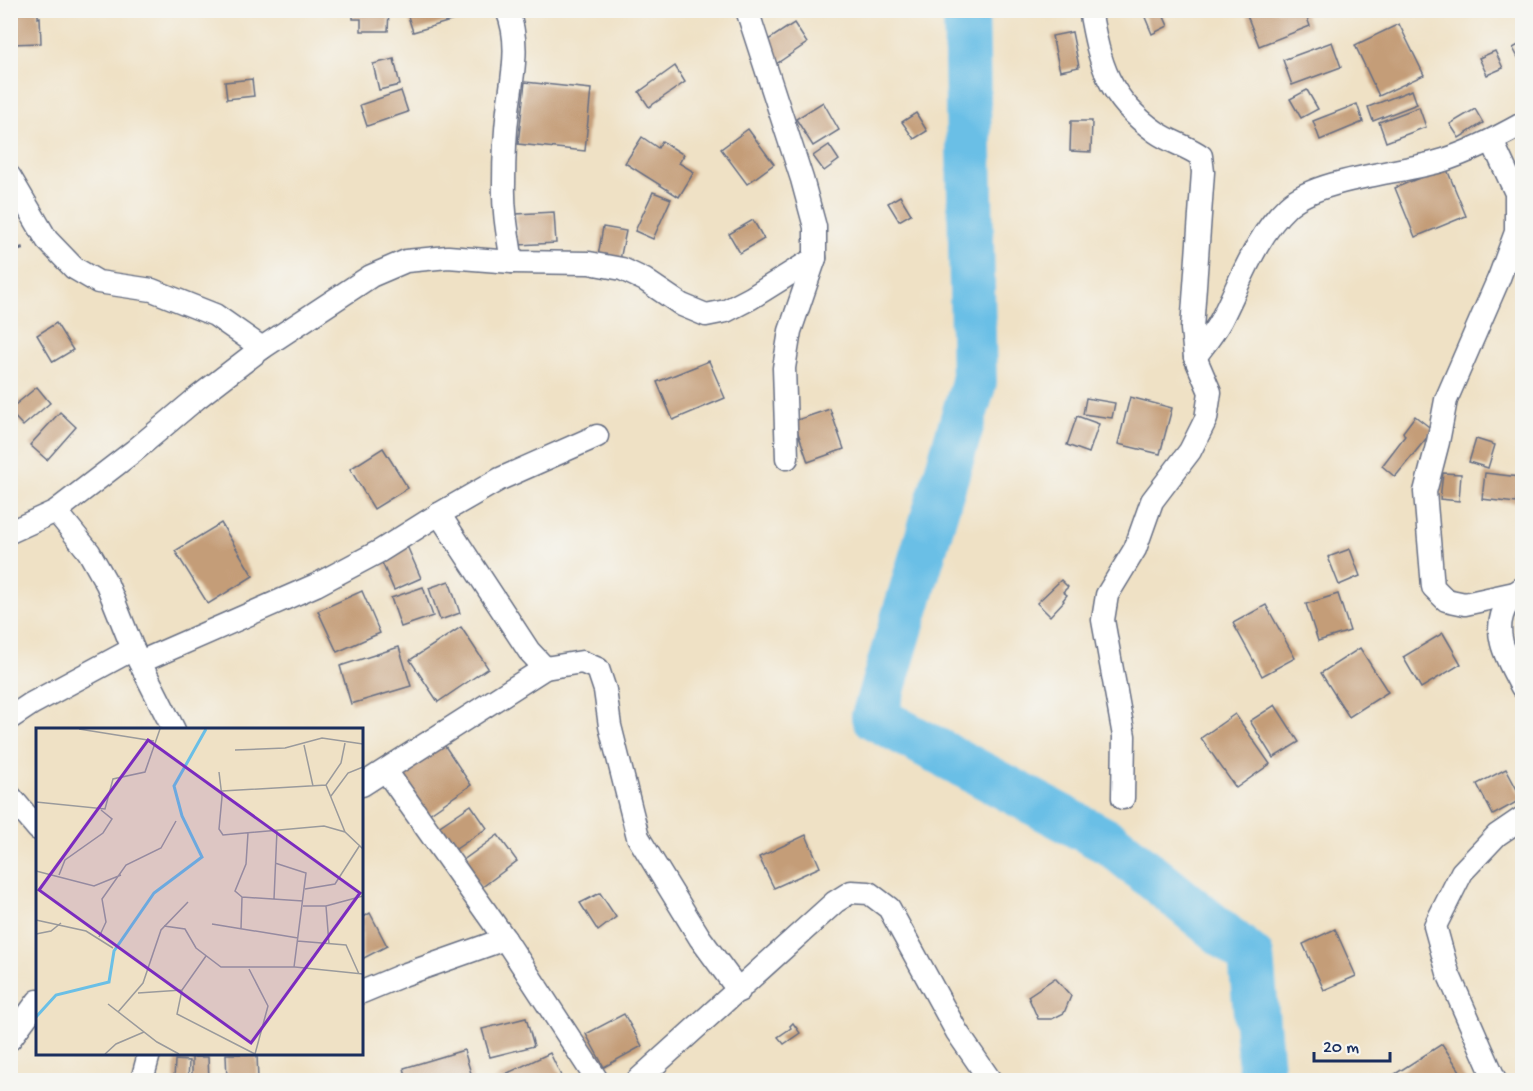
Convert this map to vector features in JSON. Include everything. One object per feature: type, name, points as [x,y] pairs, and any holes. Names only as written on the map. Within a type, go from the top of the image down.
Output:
[{"type":"street","points":[[747,10],[802,179],[815,227],[815,258],[790,331],[784,368],[787,458]]},
{"type":"street","points":[[1090,10],[1098,51],[1107,79],[1130,112],[1159,134],[1201,156],[1203,172],[1192,329],[1195,357],[1210,392],[1206,419],[1190,451],[1152,501],[1135,549],[1107,595],[1103,620],[1124,736],[1123,798]]},
{"type":"street","points":[[512,13],[516,54],[507,112],[504,185],[512,262]]},
{"type":"street","points":[[1195,357],[1220,322],[1245,267],[1269,229],[1288,205],[1313,190],[1443,160],[1492,141],[1522,124]]},
{"type":"street","points":[[1492,141],[1516,193],[1516,232],[1499,278],[1446,400],[1425,492],[1433,586],[1446,600],[1465,604],[1519,591]]},
{"type":"street","points":[[10,177],[47,240],[74,268],[98,282],[152,290],[215,315],[262,348]]},
{"type":"street","points":[[10,532],[56,511],[262,348],[371,276],[406,261],[448,256],[512,262],[590,263],[622,269],[645,280],[682,305],[706,315],[726,311],[751,298],[815,258]]},
{"type":"street","points":[[10,718],[31,704],[136,656],[316,585],[380,551],[500,479],[597,436]]},
{"type":"street","points":[[56,511],[89,552],[102,576],[136,656],[173,728]]},
{"type":"street","points":[[439,514],[529,651],[545,668]]},
{"type":"street","points":[[1519,591],[1501,613],[1499,631],[1504,654],[1522,687]]},
{"type":"street","points":[[363,784],[545,668],[582,662],[598,669],[605,690],[610,726],[638,837],[700,939],[739,991]]},
{"type":"street","points":[[386,771],[505,939],[597,1080]]},
{"type":"street","points":[[10,796],[36,828]]},
{"type":"street","points":[[1495,1080],[1448,973],[1435,926],[1462,872],[1497,835],[1522,818]]},
{"type":"street","points":[[638,1080],[835,902],[851,892],[869,893],[889,908],[957,1032],[990,1080]]},
{"type":"street","points":[[363,992],[505,939]]},
{"type":"street","points":[[10,1039],[36,1005]]},
{"type":"street","points":[[142,1080],[148,1055]]},
{"type":"building","points":[[10,10],[38,10],[41,43],[10,44]]},
{"type":"building","points":[[353,10],[389,10],[388,31],[361,31],[361,19],[353,19]]},
{"type":"building","points":[[406,10],[451,10],[454,20],[413,32]]},
{"type":"building","points":[[1142,10],[1161,10],[1168,26],[1152,34]]},
{"type":"building","points":[[1245,10],[1304,10],[1310,26],[1259,46]]},
{"type":"building","points":[[794,23],[807,43],[776,64],[762,44]]},
{"type":"building","points":[[1399,24],[1424,75],[1379,96],[1355,45]]},
{"type":"building","points":[[1072,32],[1079,67],[1060,71],[1052,36]]},
{"type":"building","points":[[1332,42],[1341,67],[1292,85],[1283,60]]},
{"type":"building","points":[[1522,43],[1522,65],[1513,48]]},
{"type":"building","points":[[1495,51],[1503,68],[1487,75],[1479,58]]},
{"type":"building","points":[[394,59],[400,85],[379,90],[373,64]]},
{"type":"building","points":[[675,66],[685,82],[649,107],[639,92]]},
{"type":"building","points":[[252,79],[254,96],[227,99],[225,82]]},
{"type":"building","points":[[525,82],[591,89],[585,151],[518,144]]},
{"type":"building","points":[[1307,90],[1318,109],[1301,118],[1290,99]]},
{"type":"building","points":[[1412,90],[1417,104],[1373,121],[1368,107]]},
{"type":"building","points":[[401,91],[408,112],[367,126],[360,105]]},
{"type":"building","points":[[823,102],[839,130],[813,146],[796,119]]},
{"type":"building","points":[[1357,104],[1363,122],[1320,140],[1313,121]]},
{"type":"building","points":[[1419,107],[1426,127],[1386,142],[1379,122]]},
{"type":"building","points":[[1475,109],[1483,123],[1459,138],[1450,124]]},
{"type":"building","points":[[916,113],[927,131],[914,139],[902,122]]},
{"type":"building","points":[[1071,121],[1092,121],[1091,152],[1070,151]]},
{"type":"building","points":[[748,129],[774,164],[747,184],[721,149]]},
{"type":"building","points":[[642,137],[658,148],[662,141],[684,155],[679,163],[694,172],[679,197],[625,163]]},
{"type":"building","points":[[829,145],[839,160],[824,171],[813,156]]},
{"type":"building","points":[[1446,167],[1466,216],[1415,237],[1395,188]]},
{"type":"building","points":[[653,192],[671,199],[653,239],[635,231]]},
{"type":"building","points":[[900,196],[911,214],[899,221],[888,203]]},
{"type":"building","points":[[554,212],[556,243],[518,245],[516,214]]},
{"type":"building","points":[[753,220],[764,239],[740,253],[729,234]]},
{"type":"building","points":[[603,227],[626,231],[620,260],[598,256]]},
{"type":"building","points":[[56,323],[73,350],[53,362],[37,335]]},
{"type":"building","points":[[709,361],[725,398],[673,420],[657,382]]},
{"type":"building","points":[[37,387],[50,403],[23,426],[10,412],[10,409]]},
{"type":"building","points":[[1130,397],[1172,408],[1160,454],[1118,444]]},
{"type":"building","points":[[1086,398],[1115,403],[1112,418],[1083,414]]},
{"type":"building","points":[[830,409],[844,449],[808,462],[794,421]]},
{"type":"building","points":[[60,412],[76,427],[47,460],[30,445]]},
{"type":"building","points":[[1077,416],[1099,424],[1089,453],[1067,445]]},
{"type":"building","points":[[1415,416],[1433,430],[1395,477],[1382,466],[1405,436],[1403,432]]},
{"type":"building","points":[[1476,439],[1495,445],[1488,468],[1469,462]]},
{"type":"building","points":[[383,448],[408,488],[374,509],[350,469]]},
{"type":"building","points":[[1443,473],[1461,474],[1459,501],[1440,499]]},
{"type":"building","points":[[1485,473],[1519,477],[1516,503],[1482,499]]},
{"type":"building","points":[[221,523],[253,576],[208,604],[175,551]]},
{"type":"building","points":[[407,546],[421,578],[394,590],[380,558]]},
{"type":"building","points":[[1350,549],[1360,576],[1339,585],[1328,557]]},
{"type":"building","points":[[1061,580],[1068,587],[1063,592],[1067,595],[1050,616],[1037,603]]},
{"type":"building","points":[[449,581],[460,613],[440,620],[429,588]]},
{"type":"building","points":[[423,587],[433,616],[401,627],[391,598]]},
{"type":"building","points":[[362,591],[380,633],[337,652],[318,611]]},
{"type":"building","points":[[1338,594],[1350,631],[1318,641],[1306,604]]},
{"type":"building","points":[[1266,605],[1295,658],[1262,676],[1233,623]]},
{"type":"building","points":[[461,627],[488,668],[438,702],[410,660]]},
{"type":"building","points":[[1443,633],[1461,664],[1421,688],[1403,657]]},
{"type":"building","points":[[399,647],[411,686],[351,704],[340,666]]},
{"type":"building","points":[[1360,648],[1388,692],[1349,717],[1321,673]]},
{"type":"building","points":[[1275,705],[1299,742],[1273,758],[1250,721]]},
{"type":"building","points":[[1235,714],[1270,764],[1236,788],[1201,738]]},
{"type":"building","points":[[443,743],[471,785],[426,816],[397,774]]},
{"type":"building","points":[[1506,769],[1522,799],[1493,815],[1477,784]]},
{"type":"building","points":[[471,805],[487,828],[453,851],[437,828]]},
{"type":"building","points":[[498,835],[517,861],[481,888],[462,861]]},
{"type":"building","points":[[806,835],[820,867],[774,888],[759,857]]},
{"type":"building","points":[[600,893],[616,917],[598,931],[580,903]]},
{"type":"building","points":[[370,913],[387,946],[363,958],[363,917]]},
{"type":"building","points":[[1335,929],[1356,976],[1324,990],[1303,944]]},
{"type":"building","points":[[1055,978],[1071,996],[1064,1013],[1052,1019],[1038,1019],[1028,996]]},
{"type":"building","points":[[624,1014],[642,1046],[604,1067],[586,1034]]},
{"type":"building","points":[[526,1018],[534,1046],[490,1057],[482,1029]]},
{"type":"building","points":[[793,1023],[800,1033],[784,1044],[778,1037],[791,1028]]},
{"type":"building","points":[[1442,1044],[1466,1080],[1399,1080],[1395,1074]]},
{"type":"building","points":[[464,1050],[473,1080],[407,1080],[404,1068]]},
{"type":"building","points":[[550,1053],[563,1080],[493,1080]]},
{"type":"building","points":[[226,1055],[257,1055],[258,1080],[227,1080]]},
{"type":"building","points":[[192,1057],[208,1057],[209,1080],[192,1080]]},
{"type":"building","points":[[175,1060],[189,1061],[188,1080],[174,1080]]},
{"type":"waterway","points":[[966,10],[974,382],[874,717],[1112,844],[1251,957],[1262,1080]]}]
